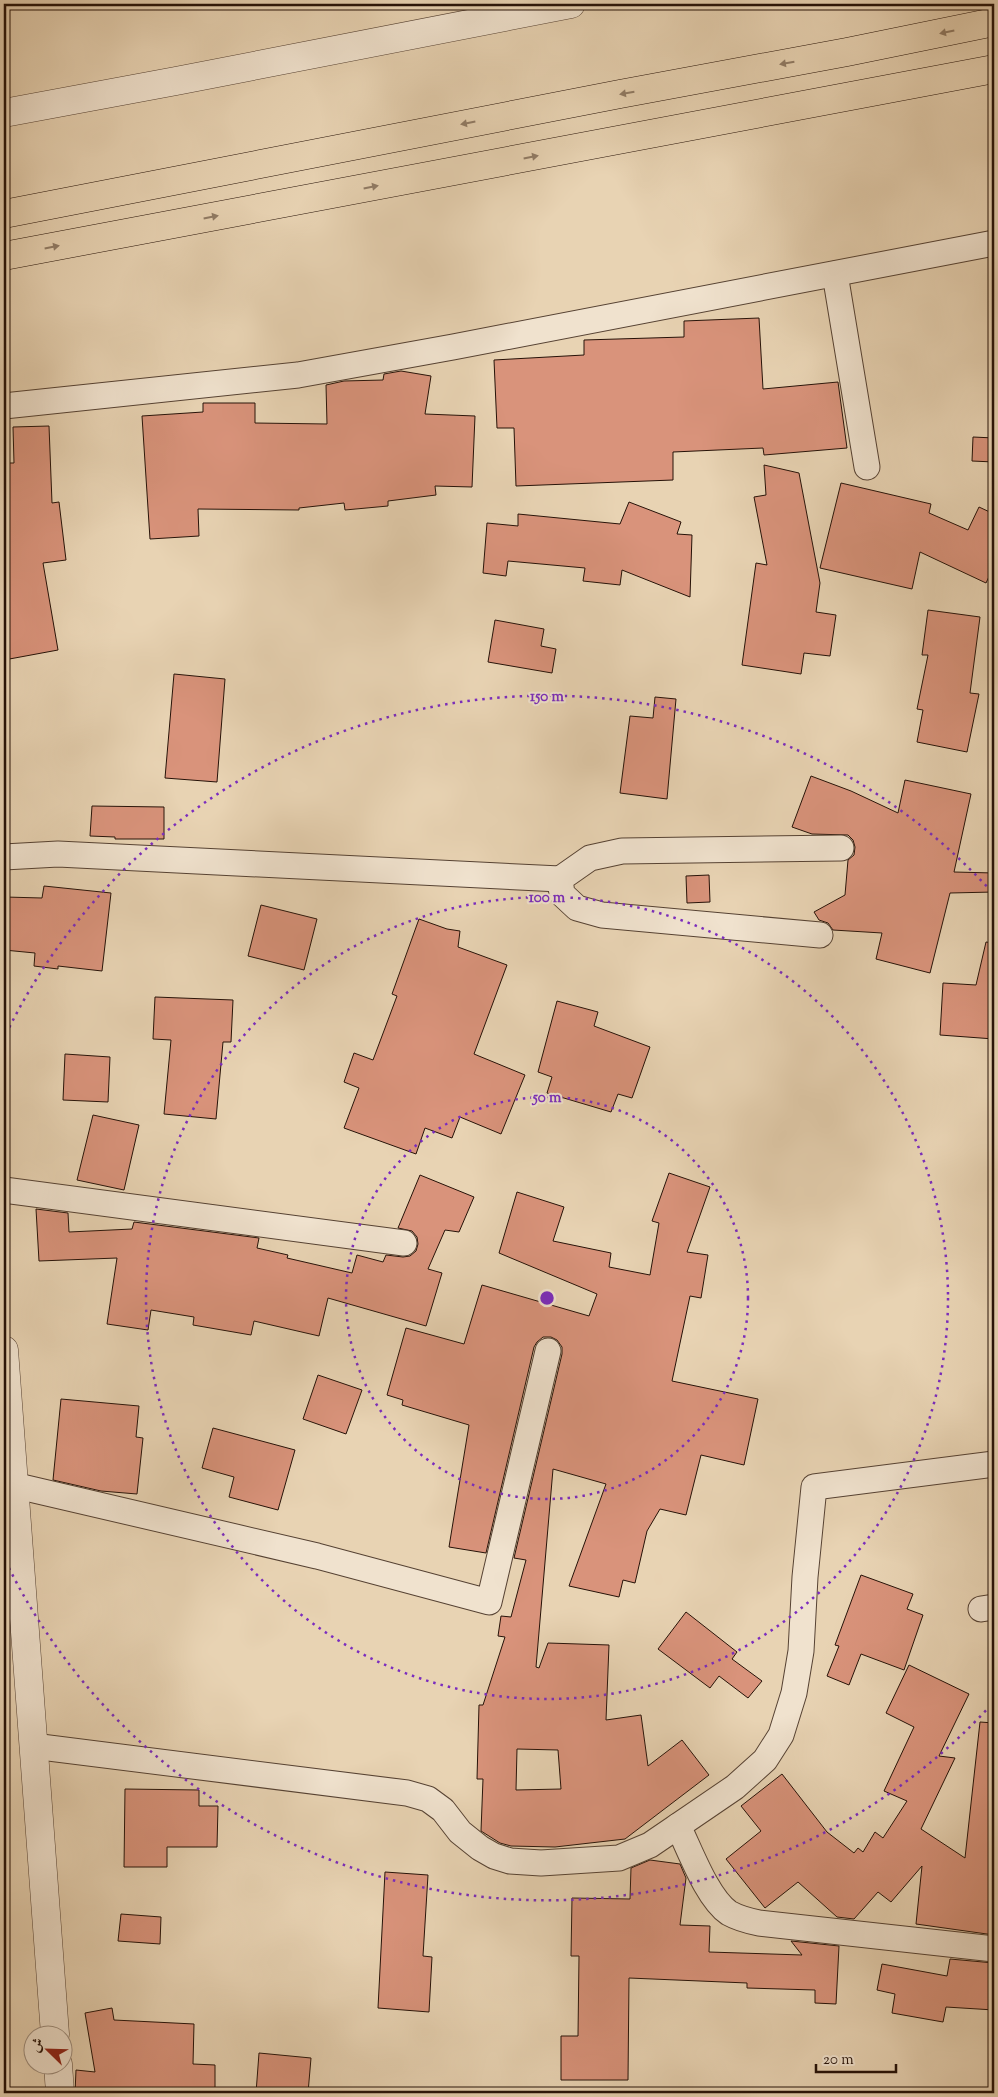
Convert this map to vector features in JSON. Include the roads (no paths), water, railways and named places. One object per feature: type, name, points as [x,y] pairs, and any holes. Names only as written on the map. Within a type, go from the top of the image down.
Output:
[{"type":"highway","points":[[4,214],[994,22]]},
{"type":"highway","points":[[4,256],[994,69]]},
{"type":"street","points":[[4,113],[176,82],[571,4]]},
{"type":"street","points":[[4,406],[298,375],[994,243]]},
{"type":"street","points":[[835,274],[867,467]]},
{"type":"street","points":[[4,857],[58,854],[560,879],[590,858],[622,851],[841,848]]},
{"type":"street","points":[[560,879],[562,894],[577,908],[602,915],[820,935]]},
{"type":"street","points":[[4,1190],[404,1243]]},
{"type":"street","points":[[4,1350],[54,2024]]},
{"type":"street","points":[[14,1485],[317,1556],[489,1602],[548,1351]]},
{"type":"street","points":[[33,1746],[407,1793],[428,1799],[443,1810],[460,1832],[480,1848],[494,1856],[510,1861],[541,1863],[619,1858],[650,1845],[741,1782],[765,1760],[782,1735],[794,1693],[802,1651],[805,1578],[814,1488],[994,1464]]},
{"type":"street","points":[[678,1826],[708,1887],[718,1902],[729,1912],[743,1919],[759,1923],[994,1949]]},
{"type":"street","points":[[59,2074],[60,2093]]}]
